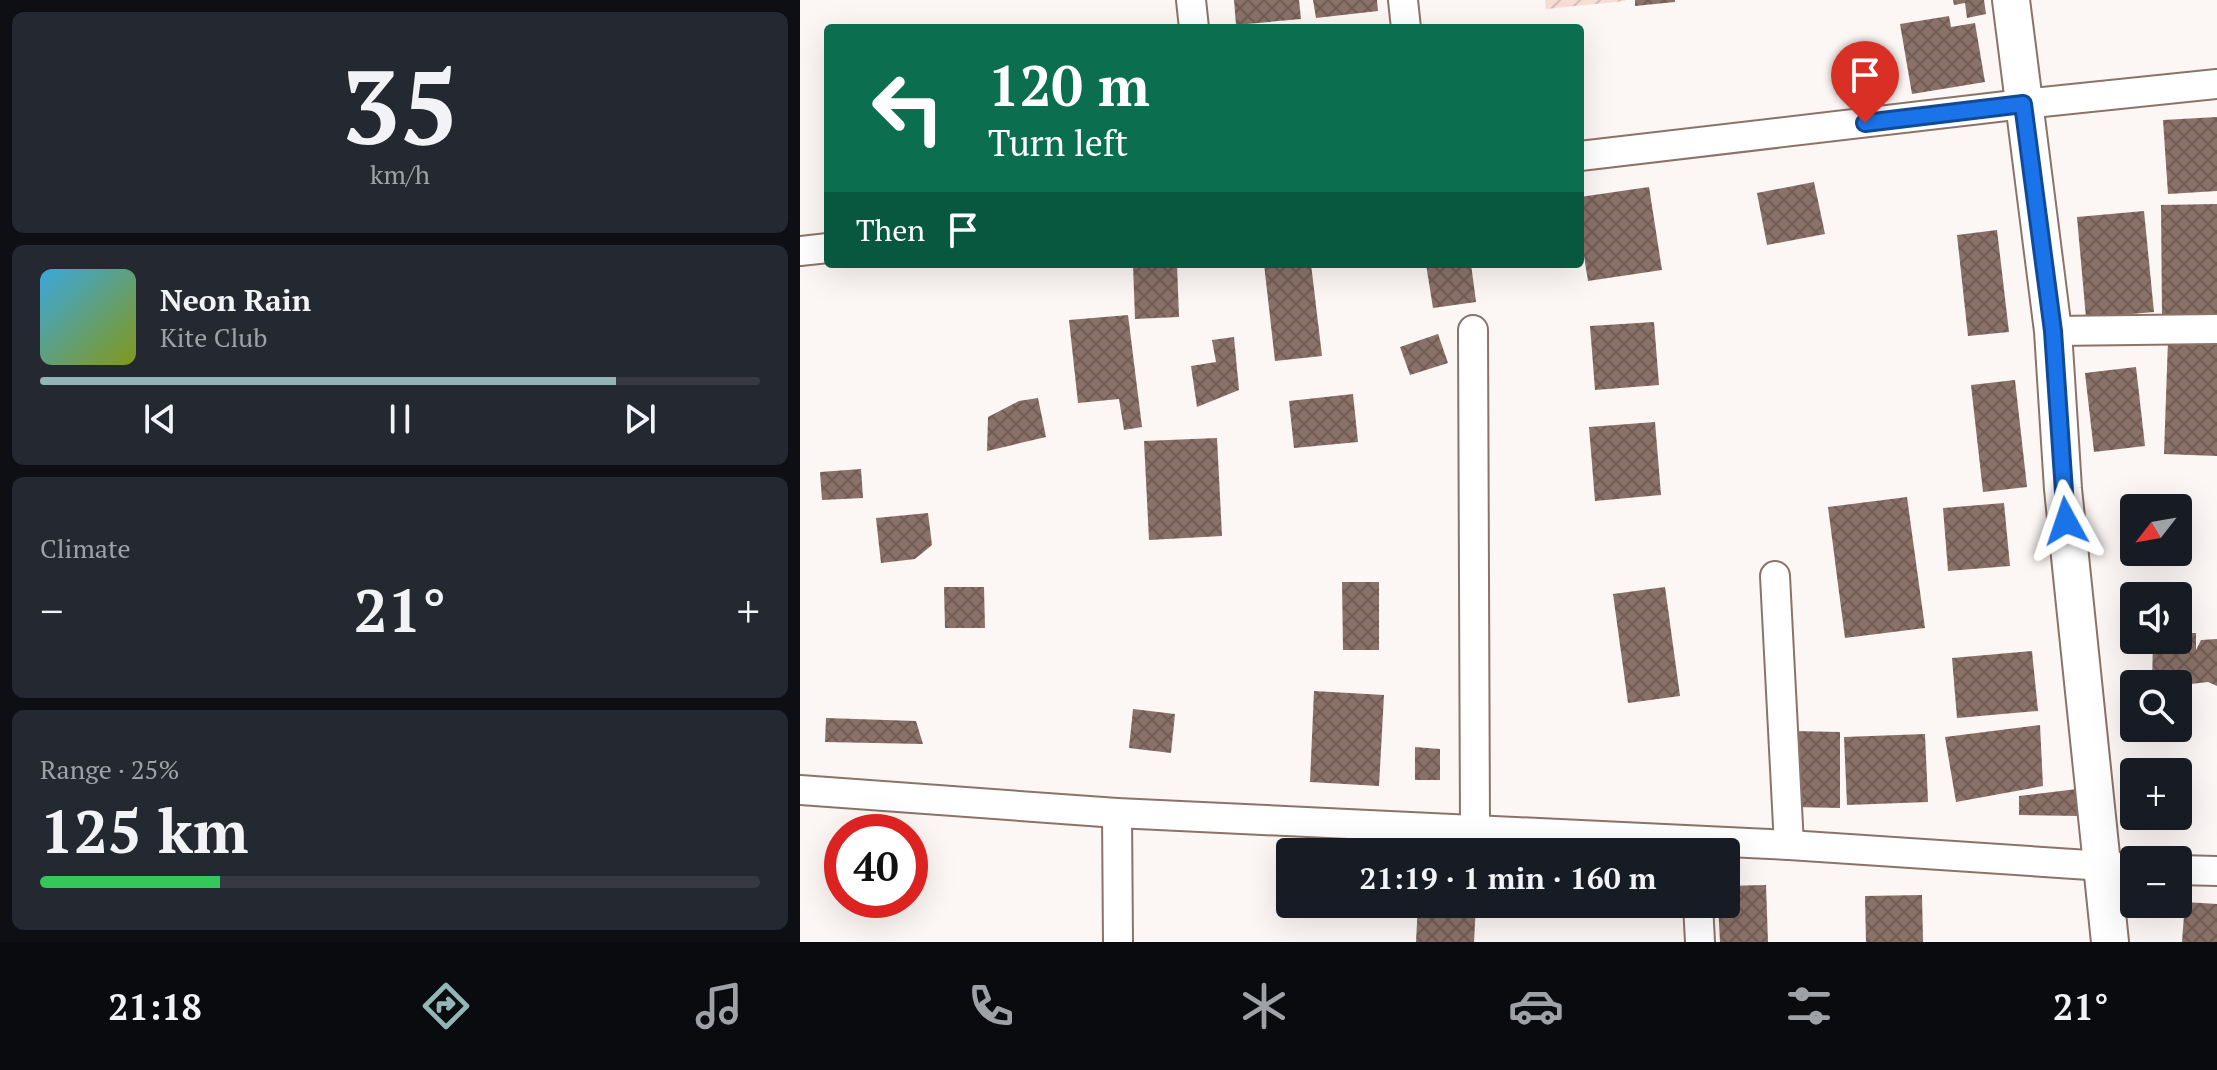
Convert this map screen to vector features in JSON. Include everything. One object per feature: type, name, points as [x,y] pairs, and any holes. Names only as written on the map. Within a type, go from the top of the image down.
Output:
[{"type":"street","points":[[1191,0],[1194,24]]},
{"type":"street","points":[[1403,0],[1406,24]]},
{"type":"street","points":[[2011,0],[2053,331],[2063,489],[2117,868],[2110,942]]},
{"type":"street","points":[[1584,156],[2217,84]]},
{"type":"street","points":[[800,251],[824,248]]},
{"type":"street","points":[[2053,331],[2217,329]]},
{"type":"street","points":[[1473,330],[1475,829]]},
{"type":"street","points":[[1775,576],[1789,845]]},
{"type":"street","points":[[800,790],[1117,813],[1475,829],[1592,838]]},
{"type":"street","points":[[1117,813],[1118,942]]},
{"type":"street","points":[[1740,846],[1789,845],[2117,868]]},
{"type":"street","points":[[2192,870],[2217,871]]},
{"type":"street","points":[[1699,918],[1700,942]]},
{"type":"shaded area","points":[[1545,0],[1625,0],[1625,1],[1546,9]]},
{"type":"building","points":[[1234,0],[1299,0],[1301,19],[1236,24]]},
{"type":"building","points":[[1313,0],[1377,0],[1378,11],[1316,18]]},
{"type":"building","points":[[1635,0],[1675,0],[1675,2],[1635,6]]},
{"type":"building","points":[[1953,0],[1984,0],[1986,14],[1967,18],[1965,3],[1954,5]]},
{"type":"building","points":[[1949,16],[1951,27],[1975,23],[1985,82],[1912,94],[1900,24]]},
{"type":"building","points":[[2217,117],[2217,191],[2168,194],[2163,120]]},
{"type":"building","points":[[1814,182],[1825,234],[1767,245],[1757,193]]},
{"type":"building","points":[[1649,187],[1662,270],[1588,281],[1584,256],[1584,196]]},
{"type":"building","points":[[2217,204],[2217,317],[2162,317],[2161,205]]},
{"type":"building","points":[[2144,211],[2154,312],[2086,318],[2077,217]]},
{"type":"building","points":[[1997,230],[2009,332],[1968,336],[1957,235]]},
{"type":"building","points":[[1133,268],[1177,268],[1179,317],[1135,319]]},
{"type":"building","points":[[1264,268],[1311,268],[1322,356],[1275,361]]},
{"type":"building","points":[[1427,268],[1472,268],[1476,302],[1433,308]]},
{"type":"building","points":[[1128,315],[1142,427],[1124,430],[1119,399],[1078,403],[1069,320]]},
{"type":"building","points":[[1654,322],[1659,385],[1595,390],[1590,326]]},
{"type":"building","points":[[1438,334],[1448,363],[1410,375],[1400,347]]},
{"type":"building","points":[[1234,337],[1239,390],[1197,407],[1191,366],[1216,362],[1212,340]]},
{"type":"building","points":[[2168,340],[2217,342],[2217,456],[2164,454]]},
{"type":"building","points":[[2136,367],[2145,446],[2094,452],[2085,373]]},
{"type":"building","points":[[2015,380],[2027,487],[1983,492],[1971,385]]},
{"type":"building","points":[[1353,394],[1358,442],[1294,448],[1289,401]]},
{"type":"building","points":[[1038,398],[1046,437],[987,451],[988,417],[1019,401]]},
{"type":"building","points":[[1655,422],[1661,495],[1595,501],[1589,427]]},
{"type":"building","points":[[1217,438],[1222,536],[1149,540],[1144,441]]},
{"type":"building","points":[[861,469],[863,498],[822,500],[820,472]]},
{"type":"building","points":[[1907,497],[1925,628],[1845,638],[1828,507]]},
{"type":"building","points":[[2004,503],[2010,566],[1948,571],[1943,508]]},
{"type":"building","points":[[928,513],[932,545],[915,559],[881,563],[876,518]]},
{"type":"building","points":[[1342,582],[1379,582],[1379,650],[1343,650]]},
{"type":"building","points":[[944,587],[984,587],[985,628],[945,628]]},
{"type":"building","points":[[1665,587],[1680,696],[1628,703],[1613,594]]},
{"type":"building","points":[[2192,633],[2196,633],[2196,650],[2201,640],[2217,639],[2217,686],[2208,682],[2192,684],[2192,670],[2152,670],[2153,654],[2192,654]]},
{"type":"building","points":[[2032,651],[2038,711],[1957,718],[1952,658]]},
{"type":"building","points":[[1314,691],[1384,695],[1379,786],[1310,782]]},
{"type":"building","points":[[1133,709],[1175,714],[1171,753],[1129,748]]},
{"type":"building","points":[[826,718],[916,721],[923,744],[825,742]]},
{"type":"building","points":[[2040,725],[2043,786],[1956,802],[1945,737]]},
{"type":"building","points":[[1794,731],[1840,732],[1840,808],[1794,807]]},
{"type":"building","points":[[1925,734],[1928,802],[1847,805],[1844,737]]},
{"type":"building","points":[[1415,747],[1440,749],[1440,780],[1415,780]]},
{"type":"building","points":[[2077,789],[2078,816],[2019,815],[2019,796]]},
{"type":"building","points":[[1766,885],[1768,942],[1720,942],[1719,918],[1740,918],[1740,886]]},
{"type":"building","points":[[1922,895],[1923,942],[1866,942],[1865,896]]},
{"type":"building","points":[[2192,902],[2217,904],[2217,942],[2182,942],[2184,918],[2192,918]]},
{"type":"building","points":[[1417,918],[1475,918],[1474,942],[1416,942]]},
{"type":"route","points":[[1865,123],[2023,104],[2053,331],[2066,521]]}]
